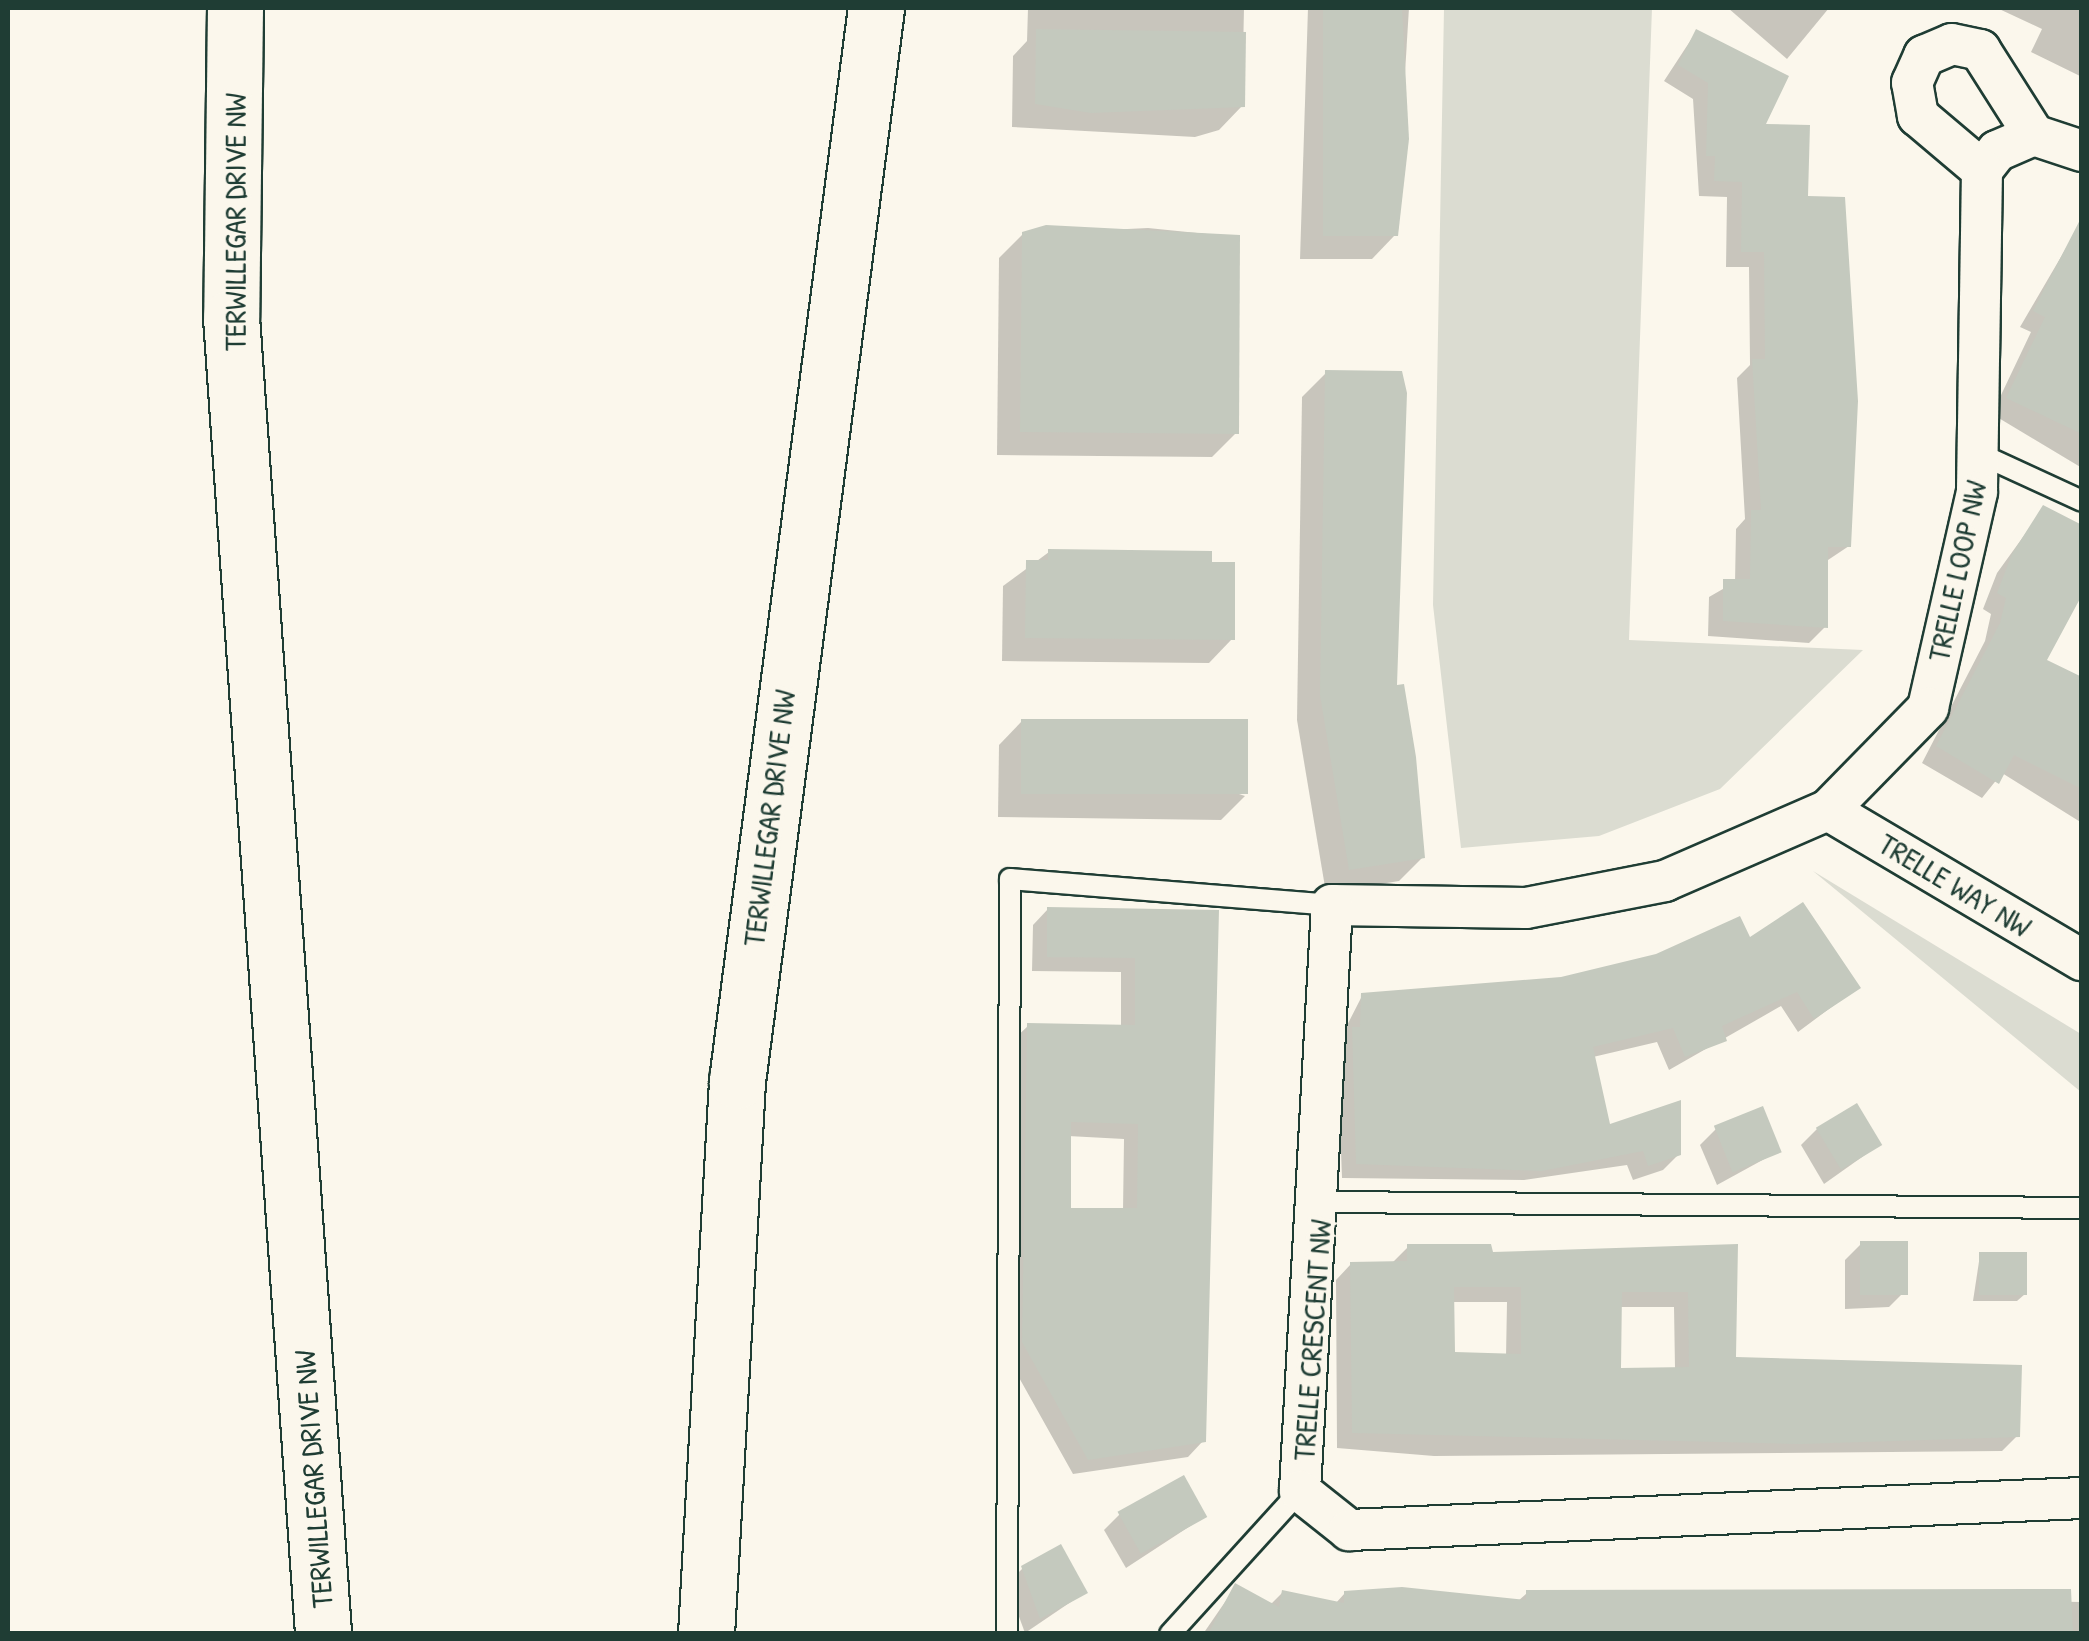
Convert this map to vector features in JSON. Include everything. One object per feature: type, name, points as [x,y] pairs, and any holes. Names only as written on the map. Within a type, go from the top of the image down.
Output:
[{"type":"main road","name":"TERWILLEGAR DRIVE NW","points":[[235,8],[231,317],[323,1634]]},
{"type":"main road","name":"TERWILLEGAR DRIVE NW","points":[[706,1634],[737,1081],[876,8]]},
{"type":"street","points":[[2034,135],[1998,151],[1982,170],[1918,116],[1912,83],[1924,56],[1952,44],[1980,50],[2034,135],[2082,151]]},
{"type":"street","name":"TRELLE LOOP NW","points":[[1828,810],[1928,708],[1980,454],[1982,170]]},
{"type":"street","points":[[1332,906],[1526,908],[1666,882],[1828,810]]},
{"type":"street","name":"TRELLE WAY NW","points":[[1828,810],[2082,960]]},
{"type":"street","name":"TRELLE CRESCENT NW","points":[[1332,906],[1322,1202],[1300,1491],[1349,1530],[2082,1498]]},
{"type":"lane","points":[[1980,454],[2082,501]]},
{"type":"lane","points":[[1006,1634],[1010,879],[1332,906]]},
{"type":"lane","points":[[1322,1202],[2082,1208]]},
{"type":"lane","points":[[1170,1634],[1300,1491]]},
{"type":"shaded area","points":[[1444,8],[1652,8],[1629,640],[1863,650],[1720,789],[1599,836],[1461,848],[1433,605]]},
{"type":"shaded area","points":[[1813,871],[2081,1034],[2081,1092]]},
{"type":"building","points":[[1323,8],[1402,8],[1409,139],[1398,236],[1323,236]]},
{"type":"building","points":[[1036,29],[1246,32],[1245,107],[1091,113],[1035,104]]},
{"type":"building","points":[[1696,29],[1789,76],[1766,124],[1810,125],[1808,196],[1845,197],[1858,401],[1851,547],[1828,547],[1828,628],[1723,621],[1723,579],[1750,579],[1751,510],[1761,510],[1752,359],[1765,359],[1764,252],[1741,252],[1742,182],[1714,181],[1715,156],[1706,156],[1708,83],[1678,65]]},
{"type":"building","points":[[2082,216],[2082,434],[2006,398],[2045,317],[2033,311]]},
{"type":"building","points":[[1046,225],[1240,235],[1239,434],[1020,432],[1022,232]]},
{"type":"building","points":[[1325,370],[1402,371],[1407,393],[1397,685],[1404,684],[1416,757],[1425,858],[1349,870],[1320,695]]},
{"type":"building","points":[[2043,505],[2082,525],[2082,595],[2047,660],[2082,677],[2082,789],[2014,755],[1999,784],[1936,746],[2000,623],[2006,598],[1997,593],[2012,554]]},
{"type":"building","points":[[1048,549],[1212,551],[1212,562],[1235,562],[1235,640],[1025,638],[1026,560],[1048,560]]},
{"type":"building","points":[[1021,719],[1248,719],[1248,794],[1021,794]]},
{"type":"building","points":[[1803,902],[1861,988],[1814,1019],[1797,992],[1722,1026],[1727,1041],[1685,1057],[1673,1028],[1593,1047],[1610,1124],[1681,1100],[1681,1155],[1648,1166],[1643,1151],[1542,1171],[1356,1164],[1352,1027],[1360,1027],[1361,993],[1561,977],[1656,954],[1740,916],[1750,937]]},
{"type":"building","points":[[1047,907],[1219,910],[1206,1442],[1088,1460],[1022,1342],[1027,1023],[1135,1025],[1135,958],[1047,957]],"holes":[[[1071,1122],[1138,1124],[1137,1208],[1071,1208]]]},
{"type":"building","points":[[1857,1103],[1882,1145],[1841,1170],[1816,1128]]},
{"type":"building","points":[[1763,1106],[1782,1152],[1733,1172],[1714,1126]]},
{"type":"building","points":[[1860,1241],[1908,1241],[1908,1295],[1860,1295]]},
{"type":"building","points":[[1407,1244],[1491,1244],[1493,1252],[1738,1244],[1736,1357],[2022,1365],[2020,1437],[1801,1444],[1352,1433],[1350,1262],[1407,1261]],"holes":[[[1454,1287],[1521,1287],[1521,1354],[1455,1352]],[[1622,1292],[1688,1292],[1689,1367],[1621,1368]]]},
{"type":"building","points":[[1979,1252],[2027,1252],[2027,1295],[1979,1295]]},
{"type":"building","points":[[1184,1475],[1207,1517],[1141,1554],[1118,1512]]},
{"type":"building","points":[[1061,1544],[1088,1593],[1040,1619],[1021,1566]]},
{"type":"building","points":[[1235,1583],[1279,1607],[1282,1590],[1344,1603],[1344,1591],[1402,1587],[1526,1600],[1526,1590],[2071,1589],[2073,1634],[1208,1634]]}]
